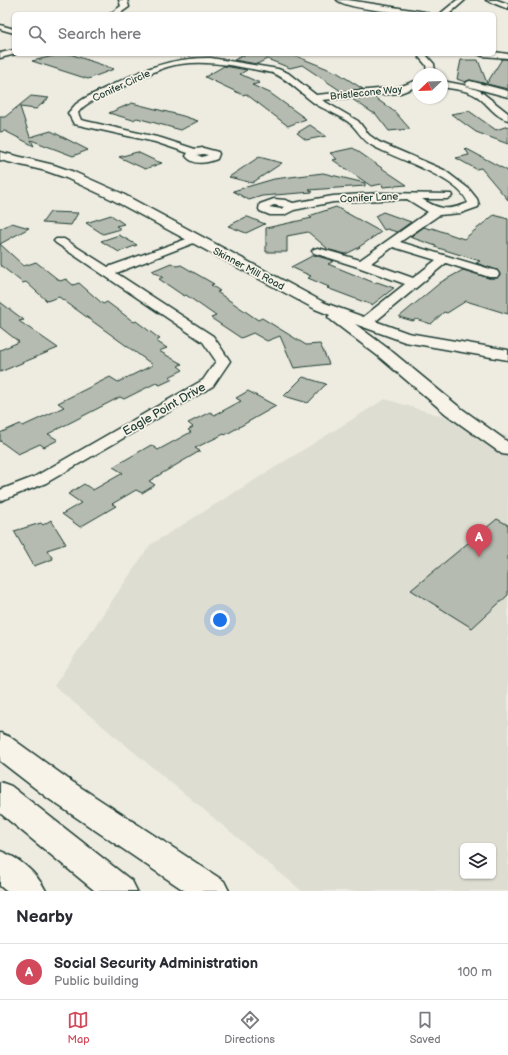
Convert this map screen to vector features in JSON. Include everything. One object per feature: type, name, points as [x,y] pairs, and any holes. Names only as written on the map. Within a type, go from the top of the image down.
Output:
[{"type":"highway","points":[[0,745],[60,790],[212,891]]},
{"type":"highway","points":[[0,795],[120,891]]},
{"type":"highway","points":[[0,865],[29,891]]},
{"type":"street","points":[[117,12],[125,7],[124,0]]},
{"type":"street","points":[[340,0],[349,3],[411,12]]},
{"type":"street","points":[[446,12],[461,0]]},
{"type":"street","points":[[490,0],[508,7]]},
{"type":"street","points":[[0,28],[12,31]]},
{"type":"street","points":[[496,51],[508,53]]},
{"type":"street","points":[[0,56],[12,53]]},
{"type":"street","points":[[496,55],[508,56]]},
{"type":"street","points":[[423,56],[430,64],[430,68]]},
{"type":"street","name":"Conifer Circle","points":[[194,152],[158,140],[78,122],[73,113],[75,108],[87,101],[136,77],[171,63],[188,61],[219,62],[275,71],[285,75],[313,98],[355,123],[366,137],[376,144],[440,172],[460,187],[472,199],[474,204],[461,210],[432,209]]},
{"type":"street","points":[[448,79],[508,94]]},
{"type":"street","name":"Bristlecone Way","points":[[313,98],[400,90],[412,85]]},
{"type":"street","points":[[448,85],[480,94],[499,113],[508,117]]},
{"type":"street","points":[[487,100],[508,104]]},
{"type":"street","name":"Skinner Mill Road","points":[[0,156],[50,168],[70,175],[116,196],[320,306],[405,337],[508,355]]},
{"type":"street","points":[[362,264],[393,243],[417,224],[442,200],[460,187]]},
{"type":"street","points":[[409,196],[432,209]]},
{"type":"street","name":"Conifer Lane","points":[[291,207],[333,199],[447,196]]},
{"type":"street","points":[[107,272],[195,239]]},
{"type":"street","name":"Eagle Point Drive","points":[[0,496],[40,480],[208,383],[223,361],[208,340],[60,241]]},
{"type":"street","points":[[393,243],[493,274]]},
{"type":"street","points":[[318,251],[362,264],[414,283]]},
{"type":"street","points":[[366,322],[444,259]]},
{"type":"street","points":[[320,306],[384,353],[452,410],[508,450]]},
{"type":"street","points":[[384,353],[405,337]]},
{"type":"shaded area","points":[[385,399],[508,436],[508,891],[302,891],[54,686],[150,545]]},
{"type":"building","points":[[53,56],[76,56],[114,69],[88,79],[32,61]]},
{"type":"building","points":[[242,56],[296,56],[338,73],[363,89],[341,91],[302,65],[290,68],[267,59],[257,64],[234,60]]},
{"type":"building","points":[[502,59],[508,59],[508,89],[470,80],[465,82],[457,79],[461,60],[478,60],[487,83]]},
{"type":"building","points":[[224,66],[247,70],[240,74],[260,83],[252,85],[270,93],[306,119],[288,126],[246,94],[243,95],[205,77]]},
{"type":"building","points":[[31,96],[49,98],[36,109],[20,107],[30,137],[51,131],[88,150],[73,156],[31,140],[34,146],[5,131],[0,132],[0,117],[5,117]]},
{"type":"building","points":[[374,97],[395,112],[410,129],[389,131],[375,113],[352,99]]},
{"type":"building","points":[[132,103],[198,121],[181,130],[137,118],[133,120],[109,113]]},
{"type":"building","points":[[469,111],[496,130],[508,126],[508,144],[476,132],[451,114]]},
{"type":"building","points":[[310,125],[326,136],[306,140],[297,133]]},
{"type":"building","points":[[353,148],[407,185],[383,187],[382,184],[371,186],[333,160],[337,159],[330,153]]},
{"type":"building","points":[[465,148],[508,171],[508,200],[481,168],[476,169],[456,158],[469,155]]},
{"type":"building","points":[[137,152],[162,163],[145,169],[119,157]]},
{"type":"building","points":[[259,157],[282,163],[252,183],[229,177]]},
{"type":"building","points":[[323,173],[365,183],[365,186],[309,190],[313,192],[262,196],[249,200],[233,191],[274,179]]},
{"type":"building","points":[[336,207],[381,232],[360,247],[346,254],[326,249],[327,248],[308,232],[287,236],[287,252],[266,252],[266,228],[312,218],[309,216]]},
{"type":"building","points":[[50,212],[78,213],[71,225],[42,223]]},
{"type":"building","points":[[383,212],[411,222],[397,232],[387,229],[384,230],[375,216]]},
{"type":"building","points":[[111,215],[124,224],[116,226],[121,229],[103,234],[86,223]]},
{"type":"building","points":[[494,215],[508,219],[508,314],[466,301],[447,313],[444,312],[431,324],[416,319],[413,321],[399,317],[441,282],[463,270],[489,278],[497,278],[500,275],[497,270],[476,263],[480,261],[435,247],[436,246],[410,237],[424,227],[430,229],[432,228],[464,239]]},
{"type":"building","points":[[246,217],[265,224],[246,233],[228,226]]},
{"type":"building","points":[[12,223],[29,228],[0,244],[0,229]]},
{"type":"building","points":[[119,235],[137,245],[119,252],[101,241]]},
{"type":"building","points":[[0,244],[24,266],[36,262],[60,281],[66,279],[73,285],[79,283],[103,304],[107,302],[134,322],[136,321],[160,339],[156,341],[167,348],[159,351],[182,364],[178,366],[183,370],[169,377],[173,379],[160,385],[156,383],[124,399],[120,397],[48,434],[58,440],[44,447],[40,444],[18,454],[0,441],[0,433],[20,424],[23,426],[64,407],[58,403],[110,377],[118,382],[153,365],[59,297],[47,301],[26,282],[23,283],[0,265]]},
{"type":"building","points":[[314,255],[334,261],[328,264],[375,283],[377,282],[394,288],[372,305],[327,288],[329,287],[308,278],[311,276],[291,267]]},
{"type":"building","points":[[171,263],[177,266],[181,265],[214,284],[211,285],[220,291],[217,292],[258,320],[262,318],[306,345],[320,344],[329,364],[294,368],[280,336],[267,341],[253,333],[241,338],[211,318],[216,316],[186,295],[184,296],[159,279],[163,277],[152,271]]},
{"type":"building","points":[[0,302],[24,320],[19,321],[58,348],[0,372],[0,350],[19,342],[0,327]]},
{"type":"building","points":[[303,377],[326,384],[308,403],[284,396]]},
{"type":"building","points":[[248,391],[276,406],[225,435],[224,434],[195,448],[200,451],[149,481],[155,485],[142,493],[136,490],[112,504],[116,506],[80,527],[62,514],[81,503],[68,494],[84,484],[93,490],[123,473],[113,467],[151,445],[158,450],[191,432],[188,430],[193,427],[188,423],[210,412],[215,415],[241,401],[236,398]]},
{"type":"building","points":[[497,519],[508,525],[508,595],[472,628],[411,590]]},
{"type":"building","points":[[51,520],[66,544],[47,550],[53,559],[34,566],[14,531],[41,523],[43,525]]},
{"type":"place","name":"Social Security Administration","points":[[479,557]]}]
